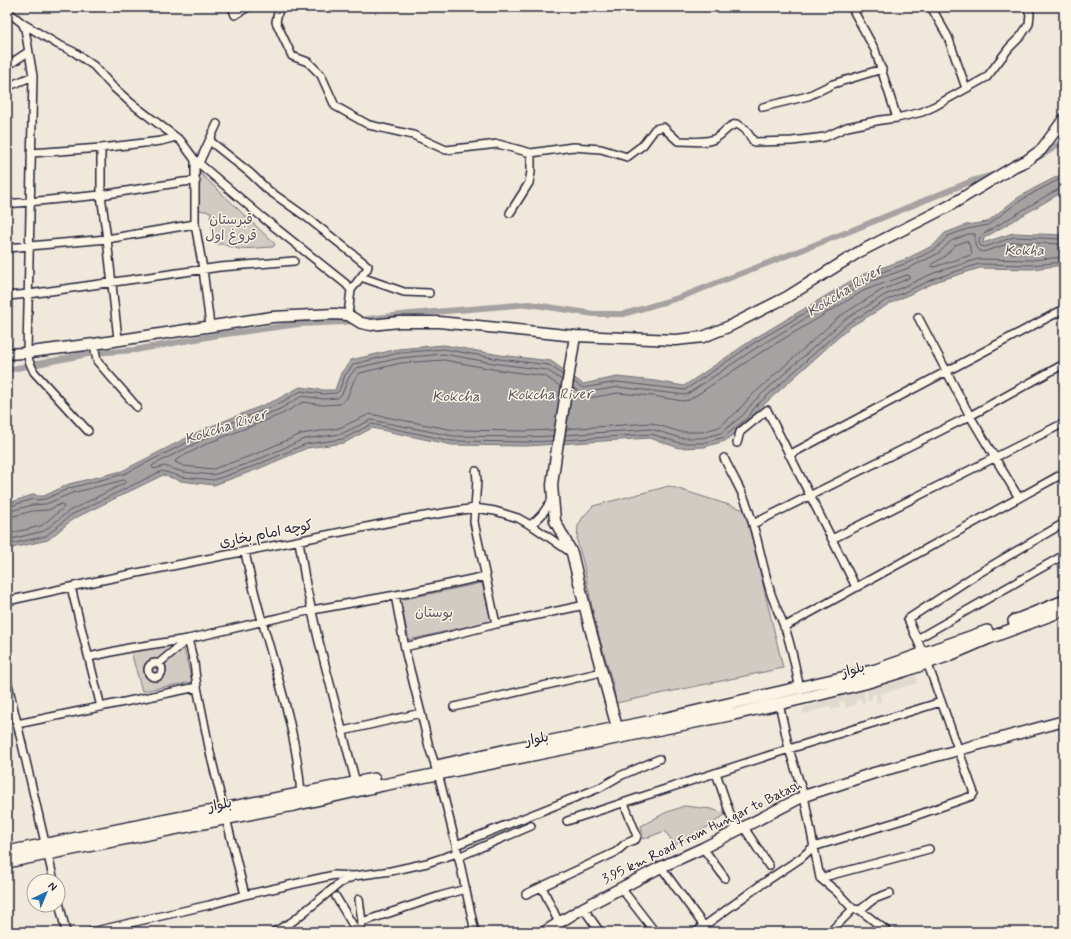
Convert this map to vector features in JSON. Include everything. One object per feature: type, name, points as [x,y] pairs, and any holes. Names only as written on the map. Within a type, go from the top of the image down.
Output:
[{"type":"main road","name":"بلوار","points":[[618,732],[663,719],[800,693],[865,683],[907,670],[926,658],[1064,601]]},
{"type":"main road","name":"بلوار","points":[[926,658],[1064,610]]},
{"type":"main road","name":"بلوار","points":[[7,862],[47,850],[618,732],[734,714],[779,703],[800,693]]},
{"type":"main road","name":"بلوار","points":[[225,814],[301,794],[356,783],[382,781]]},
{"type":"main road","name":"بلوار","points":[[7,852],[47,850]]},
{"type":"street","points":[[232,7],[235,15],[248,7]]},
{"type":"street","points":[[279,7],[276,22],[292,56],[308,62],[321,76],[335,106],[369,124],[413,134],[446,150],[498,144],[531,153],[573,147],[600,149],[627,157],[643,145],[655,129],[663,127],[678,141],[705,141],[716,138],[730,126],[737,124],[745,129],[754,142],[792,141],[825,137],[848,127],[922,112],[987,77],[1029,24],[1030,14],[1027,7]]},
{"type":"street","points":[[931,7],[948,37],[966,88]]},
{"type":"street","points":[[853,10],[875,50],[897,118]]},
{"type":"street","points":[[7,11],[22,23],[57,44],[74,52],[94,66],[112,86],[131,103],[181,141],[197,162],[262,217],[346,284],[351,290]]},
{"type":"street","points":[[22,23],[25,30],[33,76],[28,357],[34,372],[88,431]]},
{"type":"street","points":[[7,66],[28,52]]},
{"type":"street","points":[[763,107],[808,96],[833,84],[882,69]]},
{"type":"street","points":[[7,87],[33,76]]},
{"type":"street","points":[[7,354],[28,357],[94,347],[118,339],[272,317],[334,314],[348,315],[361,323],[371,325],[399,322],[439,322],[575,336],[676,340],[703,338],[787,297],[859,252],[950,206],[1015,166],[1026,161],[1040,150],[1064,119]]},
{"type":"street","points":[[210,326],[203,270],[195,224],[196,181],[197,162],[210,140],[217,124]]},
{"type":"street","points":[[31,154],[161,141],[176,137]]},
{"type":"street","points":[[210,140],[268,190],[309,219],[368,266],[351,290],[348,315]]},
{"type":"street","points":[[101,148],[101,195],[118,339]]},
{"type":"street","points":[[510,213],[529,183],[531,172],[531,153]]},
{"type":"street","points":[[7,204],[30,200],[101,195],[196,181]]},
{"type":"street","points":[[7,248],[107,239],[195,224]]},
{"type":"street","points":[[7,296],[220,267],[294,261]]},
{"type":"street","points":[[361,277],[404,292],[429,293]]},
{"type":"street","points":[[789,455],[1064,309]]},
{"type":"street","points":[[918,317],[948,371],[970,416],[1019,498]]},
{"type":"street","points":[[575,336],[552,485],[555,521],[572,553],[618,732]]},
{"type":"street","points":[[94,347],[97,361],[137,407]]},
{"type":"street","points":[[753,524],[970,416],[1064,364]]},
{"type":"street","points":[[737,443],[740,432],[767,410],[856,587]]},
{"type":"street","points":[[832,539],[1064,423]]},
{"type":"street","points":[[724,458],[746,503],[753,524],[771,593],[784,627],[798,676],[800,693]]},
{"type":"street","points":[[476,471],[477,480],[474,522],[496,624]]},
{"type":"street","points":[[784,627],[1064,473]]},
{"type":"street","points":[[530,524],[539,519],[553,497]]},
{"type":"street","name":"کوچه امام بخاری","points":[[7,601],[102,580],[406,519],[475,508],[495,511],[518,518],[530,524],[572,553]]},
{"type":"street","points":[[696,932],[759,886],[801,858],[813,846],[906,819],[972,796],[974,793],[926,658],[908,619],[974,576],[1064,523]]},
{"type":"street","points":[[298,541],[318,638],[356,783]]},
{"type":"street","points":[[245,552],[249,572],[281,684],[298,761],[301,794]]},
{"type":"street","points":[[917,639],[1064,555]]},
{"type":"street","points":[[89,657],[129,648],[188,638],[312,610],[486,576]]},
{"type":"street","points":[[71,587],[101,707]]},
{"type":"street","points":[[395,595],[405,647],[429,747],[437,770],[475,932]]},
{"type":"street","points":[[405,647],[496,624],[585,605]]},
{"type":"street","points":[[158,664],[188,638]]},
{"type":"street","points":[[188,638],[211,757],[245,895]]},
{"type":"street","points":[[454,707],[602,672]]},
{"type":"street","points":[[7,680],[52,873]]},
{"type":"street","points":[[17,724],[197,687]]},
{"type":"street","points":[[567,821],[789,749],[941,702]]},
{"type":"street","points":[[779,703],[789,749],[804,796],[820,878],[856,909],[888,932]]},
{"type":"street","points":[[343,731],[421,713]]},
{"type":"street","name":"3.95 km Road From Hungar to Batash","points":[[544,932],[583,908],[661,867],[703,848],[739,828],[804,796],[874,773],[1064,721]]},
{"type":"street","points":[[457,852],[599,788],[620,776],[659,759]]},
{"type":"street","points":[[716,773],[739,828],[769,866]]},
{"type":"street","points":[[526,894],[616,852],[625,844],[637,838],[624,803]]},
{"type":"street","points":[[91,932],[334,875],[354,876],[391,871],[427,863],[531,826]]},
{"type":"street","points":[[703,848],[725,878]]},
{"type":"street","points":[[820,878],[929,848]]},
{"type":"street","points":[[661,867],[704,926]]},
{"type":"street","points":[[274,932],[293,921],[340,883],[354,876]]},
{"type":"street","points":[[542,887],[559,923]]},
{"type":"street","points":[[621,888],[655,932]]},
{"type":"street","points":[[362,922],[466,889]]},
{"type":"street","points":[[830,932],[856,909],[874,899],[890,893]]},
{"type":"street","points":[[336,897],[357,932]]},
{"type":"street","points":[[359,899],[362,922],[361,932]]},
{"type":"street","points":[[583,908],[600,932]]},
{"type":"street","points":[[62,913],[66,932]]},
{"type":"shaded area","points":[[916,676],[917,683],[880,694],[881,701],[876,703],[876,694],[872,695],[872,699],[868,700],[867,690]]},
{"type":"shaded area","points":[[864,688],[865,702],[862,703],[861,698],[855,700],[856,705],[846,708],[844,701],[839,703],[840,707],[831,710],[831,706],[803,714],[803,708]]},
{"type":"green space","name":"قبرستان قروغ اول","points":[[198,171],[275,244],[273,247],[239,249],[221,244],[214,244],[214,235],[212,235],[212,220],[210,219],[211,212],[198,210]]},
{"type":"green space","points":[[669,486],[745,510],[783,668],[616,703],[613,685],[595,622],[583,562],[577,541],[578,526],[583,517],[593,506]]},
{"type":"green space","name":"بوستان","points":[[482,583],[491,621],[409,640],[400,600]]},
{"type":"green space","points":[[183,644],[192,682],[142,691],[131,652]]},
{"type":"green space","points":[[684,806],[711,809],[726,814],[697,834],[675,845],[665,831],[643,839],[641,826],[665,813]]},
{"type":"water","name":"Kokcha","points":[[1064,173],[1064,191],[984,238],[983,243],[1013,233],[1064,235],[1064,265],[1032,269],[980,268],[938,281],[889,304],[850,327],[760,408],[749,422],[725,441],[704,447],[679,448],[650,438],[526,446],[452,445],[372,428],[344,443],[307,448],[258,469],[214,485],[181,481],[163,475],[73,519],[48,540],[7,549],[7,504],[35,494],[37,496],[44,496],[69,484],[122,471],[202,430],[276,400],[300,387],[335,390],[341,373],[351,360],[398,349],[444,345],[500,355],[551,361],[583,384],[617,377],[684,386],[752,340],[859,276],[906,259],[934,245],[945,233],[966,225],[987,222],[1016,199]]},
{"type":"waterway","points":[[1037,158],[1064,140]]},
{"type":"waterway","points":[[7,370],[93,353],[135,350],[218,335],[299,324],[343,322],[410,314],[529,304],[594,314],[624,314],[681,297],[850,231],[972,181],[997,174]]},
{"type":"water label","name":"Kokha","points":[[1024,251]]},
{"type":"water label","name":"Kokcha River","points":[[845,291]]},
{"type":"water label","name":"Kokcha River","points":[[550,395]]},
{"type":"water label","name":"Kokcha River","points":[[226,427]]}]
